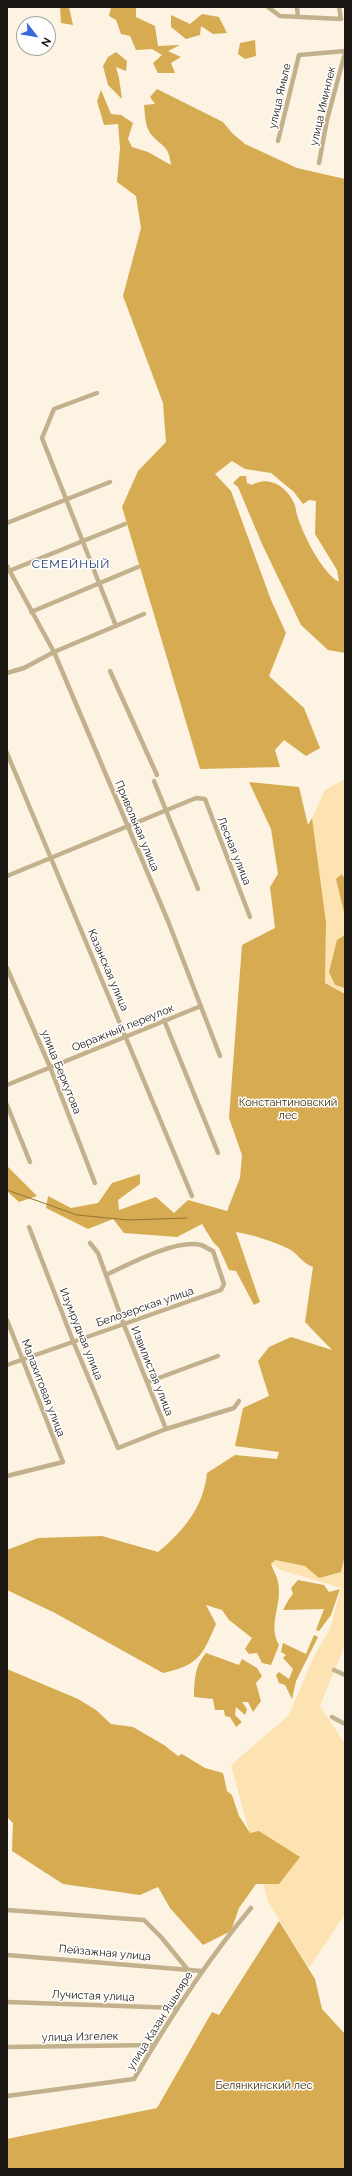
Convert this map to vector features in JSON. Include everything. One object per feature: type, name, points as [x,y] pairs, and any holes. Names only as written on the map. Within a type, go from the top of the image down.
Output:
[{"type":"street","points":[[268,7],[280,16],[341,19],[339,7]]},
{"type":"street","points":[[297,7],[298,17]]},
{"type":"street","name":"улица Ямьле","points":[[278,141],[299,55],[345,52]]},
{"type":"street","name":"улица Иминлек","points":[[319,163],[327,120],[345,52]]},
{"type":"street","points":[[97,393],[54,409],[42,438],[101,584],[116,626]]},
{"type":"street","points":[[7,523],[110,482]]},
{"type":"street","points":[[8,569],[84,542],[125,524]]},
{"type":"street","points":[[30,612],[101,584],[138,567]]},
{"type":"street","name":"Привольная улица","points":[[8,569],[30,612],[54,652],[128,827],[220,1056]]},
{"type":"street","points":[[7,673],[24,668],[54,652],[144,614]]},
{"type":"street","points":[[110,670],[157,775]]},
{"type":"street","name":"Казанская улица","points":[[7,753],[127,1036],[192,1196]]},
{"type":"street","points":[[154,781],[198,889]]},
{"type":"street","name":"Лесная улица","points":[[166,811],[196,798],[205,799],[250,916]]},
{"type":"street","points":[[7,876],[50,857],[166,811]]},
{"type":"street","name":"улица Беркутова","points":[[7,968],[50,1067],[94,1183]]},
{"type":"street","name":"Овражный переулок","points":[[7,1085],[201,1006]]},
{"type":"street","points":[[164,1020],[218,1153]]},
{"type":"street","points":[[7,1105],[30,1162]]},
{"type":"street","name":"Изумрудная улица","points":[[29,1227],[73,1341],[118,1448],[166,1429]]},
{"type":"street","name":"Извилистая улица","points":[[90,1243],[98,1253],[124,1325],[166,1429]]},
{"type":"street","name":"Белозерская улица","points":[[7,1365],[221,1290],[224,1284],[213,1251],[201,1245],[179,1246],[163,1251],[106,1275]]},
{"type":"street","name":"Малахитовая улица","points":[[7,1320],[63,1462],[8,1474]]},
{"type":"street","points":[[148,1382],[218,1356]]},
{"type":"street","points":[[166,1429],[234,1408],[239,1401]]},
{"type":"street","points":[[334,1670],[345,1675]]},
{"type":"street","points":[[332,1717],[345,1724]]},
{"type":"street","name":"улица Казан Яшьляре","points":[[7,2096],[134,2079],[202,1971],[222,1943],[251,1908]]},
{"type":"street","name":"улица Казан Яшьляре","points":[[7,1910],[144,1920],[161,1937],[188,1970]]},
{"type":"street","name":"Пейзажная улица","points":[[7,1955],[202,1971]]},
{"type":"street","name":"Лучистая улица","points":[[7,2002],[178,2008]]},
{"type":"street","name":"улица Изгелек","points":[[7,2047],[154,2045]]},
{"type":"shaded area","points":[[345,779],[345,994],[325,983],[326,922],[312,818],[325,790]]},
{"type":"shaded area","points":[[345,1555],[345,1645],[320,1706],[345,1744],[345,1914],[309,1968],[268,1902],[231,1765],[289,1715],[314,1656],[330,1629],[341,1588],[281,1570],[271,1564],[275,1560],[341,1572]]},
{"type":"green space","points":[[60,7],[69,7],[73,25],[61,23]]},
{"type":"green space","points":[[111,7],[136,7],[136,17],[155,26],[158,46],[180,45],[168,51],[181,57],[171,63],[175,73],[158,73],[153,63],[162,55],[152,49],[136,50],[130,36],[121,34],[116,20],[109,16]]},
{"type":"green space","points":[[202,14],[219,17],[227,33],[213,34],[201,26],[200,35],[186,39],[171,27],[171,15],[190,24]]},
{"type":"green space","points":[[255,40],[256,56],[245,59],[238,54],[240,43]]},
{"type":"green space","points":[[116,52],[127,61],[126,71],[116,67],[122,99],[108,85],[103,66],[108,57]]},
{"type":"green space","points":[[157,89],[223,122],[232,133],[245,144],[297,168],[345,179],[345,653],[328,650],[301,625],[262,544],[238,487],[233,483],[240,476],[246,476],[247,483],[252,485],[265,481],[282,487],[294,503],[301,526],[314,553],[332,577],[339,582],[337,570],[315,534],[316,501],[309,500],[303,504],[294,492],[271,473],[245,469],[232,461],[215,474],[231,491],[271,600],[286,633],[269,676],[304,708],[320,748],[306,756],[284,740],[275,750],[280,767],[200,769],[122,507],[138,471],[166,442],[163,403],[123,296],[141,228],[136,196],[117,182],[120,148],[118,124],[104,125],[97,101],[101,90],[111,114],[121,115],[133,123],[128,139],[132,147],[148,152],[171,165],[166,149],[150,133],[146,123],[144,105],[155,104],[150,97]]},
{"type":"green space","name":"Константиновский лес","points":[[249,782],[299,787],[308,825],[312,818],[326,922],[325,983],[345,994],[345,1555],[341,1572],[319,1578],[305,1566],[275,1560],[271,1564],[279,1590],[274,1630],[279,1645],[271,1665],[262,1663],[257,1653],[249,1654],[245,1649],[252,1638],[229,1620],[222,1610],[206,1605],[216,1624],[203,1651],[198,1658],[192,1662],[175,1670],[163,1673],[55,1613],[7,1590],[7,1550],[38,1538],[102,1536],[158,1552],[176,1536],[191,1517],[202,1496],[207,1473],[235,1455],[277,1459],[279,1452],[235,1446],[243,1408],[269,1396],[258,1361],[269,1347],[291,1337],[332,1350],[305,1322],[313,1267],[289,1249],[276,1243],[236,1232],[260,1302],[254,1305],[236,1271],[229,1270],[219,1248],[213,1242],[202,1224],[177,1237],[124,1233],[113,1219],[88,1229],[46,1208],[48,1196],[71,1208],[98,1203],[112,1183],[140,1174],[140,1184],[118,1200],[119,1210],[156,1197],[174,1213],[188,1200],[227,1211],[240,1178],[242,1155],[229,1118],[242,945],[275,928],[270,887],[278,874],[271,829]]},
{"type":"green space","points":[[342,874],[345,880],[345,916],[336,879]]},
{"type":"green space","points":[[345,935],[345,988],[335,985],[329,972],[337,940]]},
{"type":"green space","points":[[7,1166],[37,1196],[19,1202],[7,1191]]},
{"type":"green space","points":[[298,1580],[324,1585],[329,1592],[340,1589],[331,1615],[319,1631],[316,1630],[324,1609],[283,1610],[293,1594],[291,1588]]},
{"type":"green space","points":[[314,1635],[318,1637],[296,1681],[292,1699],[285,1685],[279,1683],[276,1675],[279,1672],[289,1679],[293,1669],[283,1658],[286,1655],[281,1652],[283,1643],[306,1654]]},
{"type":"green space","points":[[206,1653],[239,1665],[242,1659],[257,1668],[262,1676],[256,1683],[261,1701],[253,1712],[248,1702],[242,1702],[247,1709],[245,1715],[236,1707],[235,1715],[242,1722],[236,1727],[230,1717],[225,1716],[224,1710],[215,1710],[213,1699],[194,1697],[197,1668]]},
{"type":"green space","points":[[7,1669],[78,1699],[96,1710],[111,1724],[133,1727],[164,1745],[178,1756],[182,1754],[205,1768],[223,1773],[227,1791],[232,1795],[239,1816],[250,1833],[259,1831],[300,1857],[279,1884],[256,1884],[239,1908],[231,1931],[203,1945],[170,1908],[158,1887],[140,1895],[63,1884],[12,1851],[13,1823],[7,1817]]},
{"type":"green space","name":"Белянкинский лес","points":[[279,1921],[315,1979],[322,2009],[345,2034],[345,2169],[7,2169],[7,2139],[157,2108],[212,2012],[219,2015]]},
{"type":"waterway","points":[[7,1190],[77,1215],[128,1220],[187,1218]]},
{"type":"district","name":"СЕМЕЙНЫЙ","points":[[71,564]]}]
